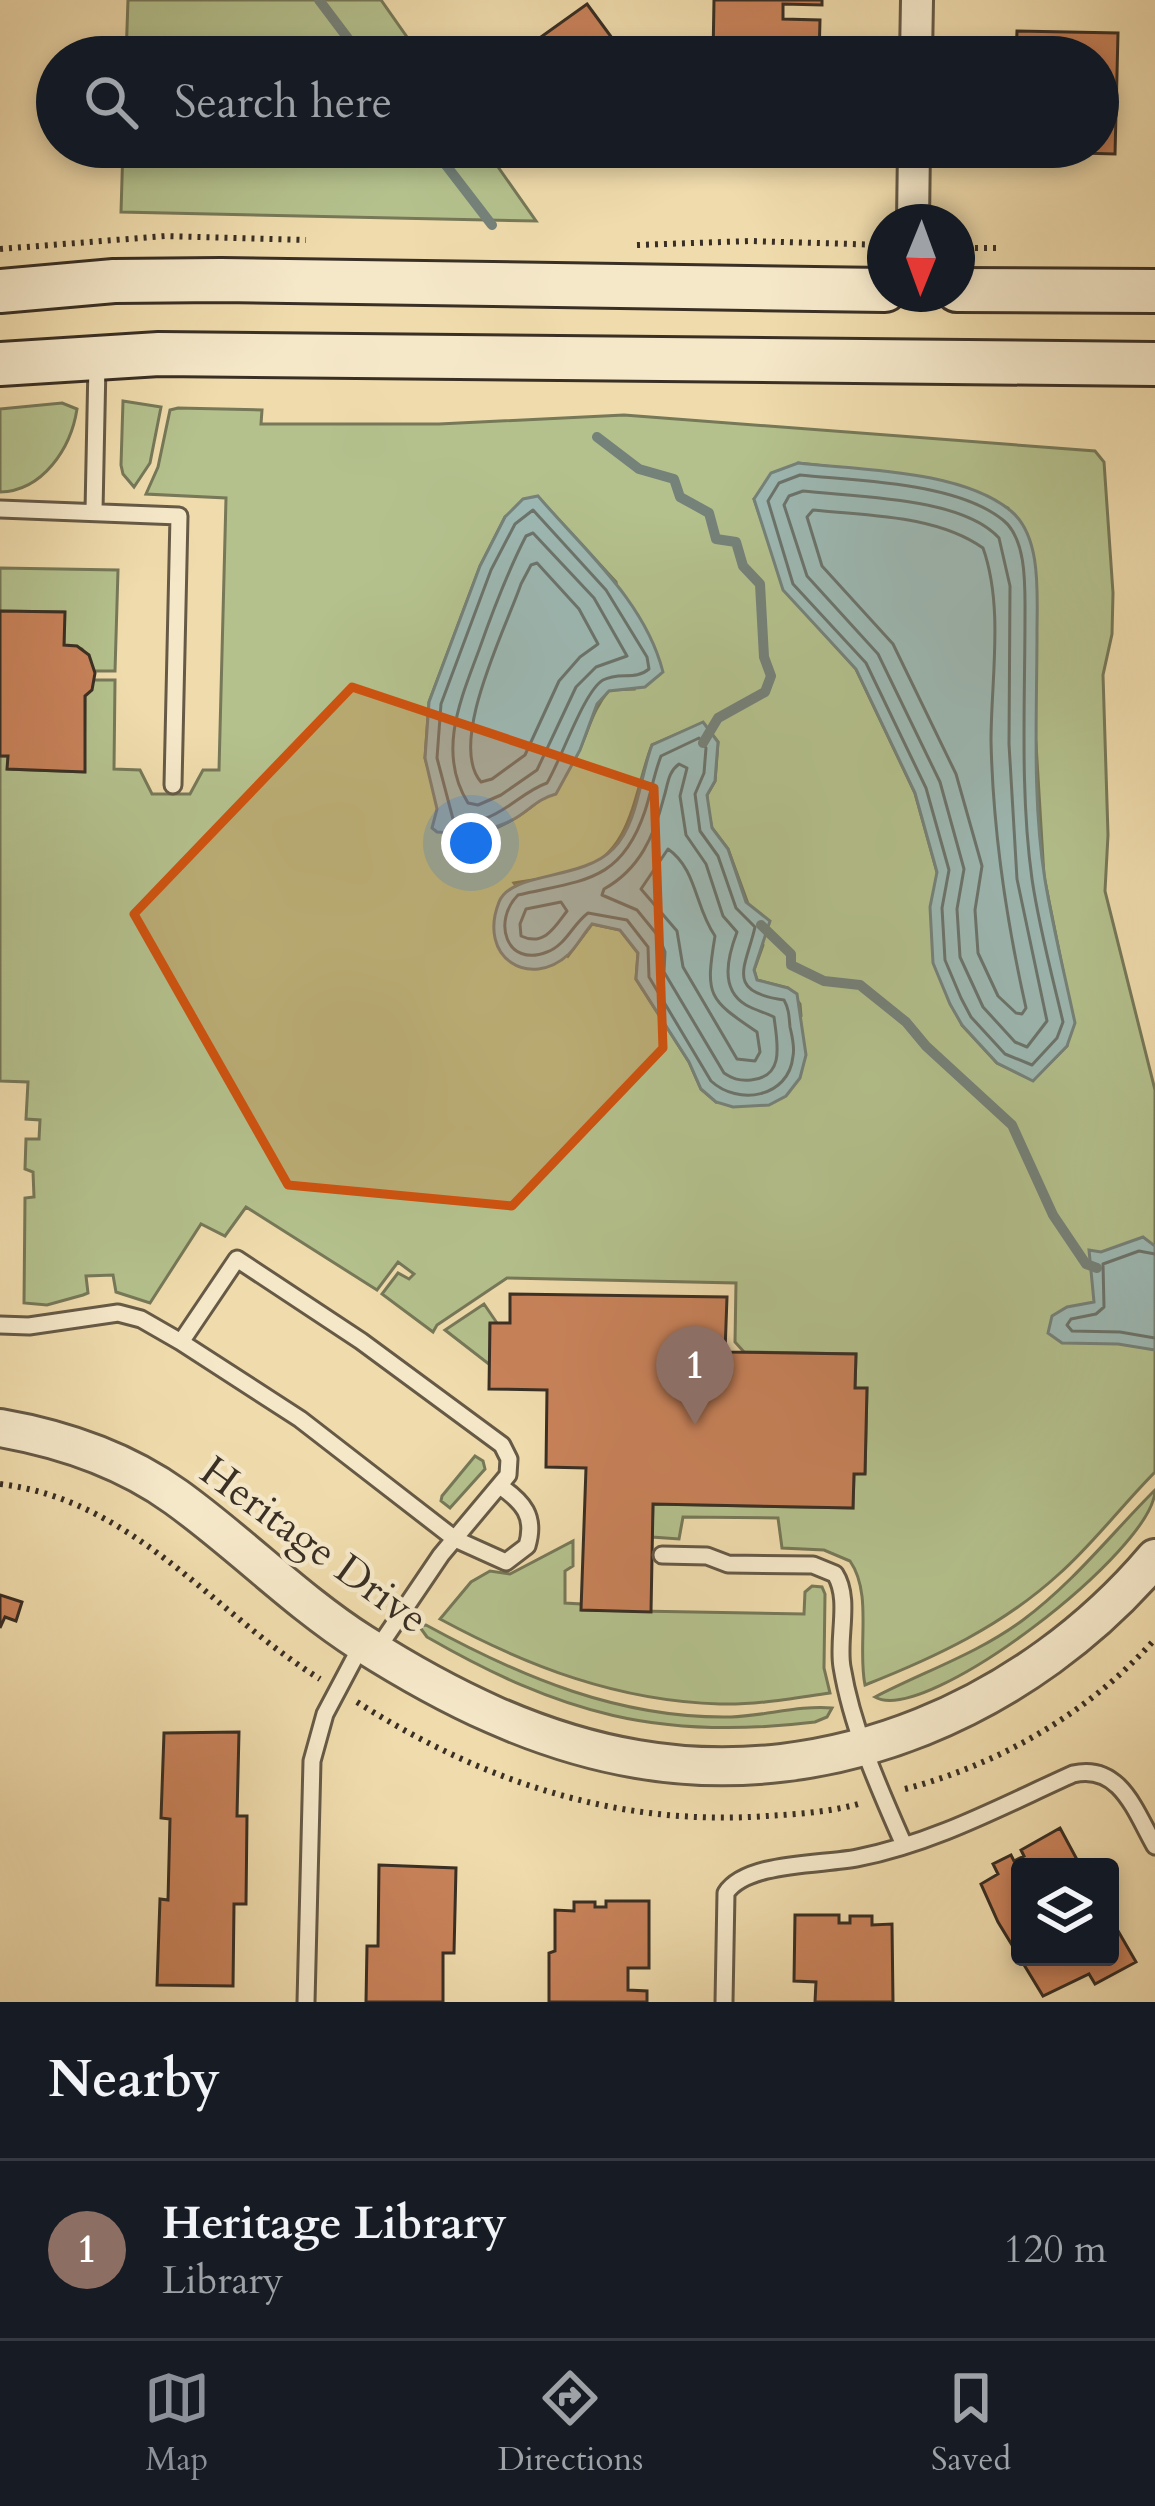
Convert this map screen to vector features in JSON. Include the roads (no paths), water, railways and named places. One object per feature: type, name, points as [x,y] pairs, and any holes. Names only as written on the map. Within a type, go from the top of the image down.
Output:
[{"type":"main road","points":[[0,291],[114,281],[221,280],[867,290]]},
{"type":"main road","points":[[975,290],[1155,291]]},
{"type":"main road","points":[[0,364],[159,354],[1155,364]]},
{"type":"street","points":[[916,0],[916,36]]},
{"type":"street","points":[[913,204],[914,168]]},
{"type":"street","name":"Heritage Drive","points":[[0,1428],[59,1440],[137,1473],[177,1498],[267,1574],[369,1647],[498,1718],[638,1759],[745,1764],[790,1760],[864,1746],[970,1708],[1048,1659],[1111,1606],[1155,1558]]},
{"type":"lane","points":[[94,511],[98,357]]},
{"type":"lane","points":[[0,509],[178,516],[172,785]]},
{"type":"lane","points":[[181,1342],[237,1259],[361,1341],[507,1451],[509,1466],[500,1486],[369,1647],[325,1714],[312,1761],[306,2002]]},
{"type":"lane","points":[[0,1325],[29,1326],[118,1313],[140,1319],[300,1419],[455,1539],[506,1562],[522,1552],[530,1535],[528,1514],[500,1486]]},
{"type":"lane","points":[[662,1555],[706,1556],[728,1564],[813,1565],[835,1574],[842,1591],[842,1666],[864,1746],[904,1845]]},
{"type":"lane","points":[[724,2002],[726,1893],[734,1881],[751,1874],[857,1858],[904,1845],[975,1822],[1072,1774],[1090,1770],[1107,1775],[1122,1788],[1155,1846]]},
{"type":"water","points":[[798,463],[909,474],[966,487],[1011,511],[1028,536],[1037,584],[1038,819],[1075,1023],[1067,1046],[1033,1081],[997,1063],[962,1025],[950,1004],[933,963],[930,907],[937,872],[915,793],[856,669],[783,590],[754,499],[771,473]]},
{"type":"water","points":[[538,496],[628,599],[663,672],[645,687],[609,691],[597,704],[556,794],[496,827],[437,832],[432,828],[437,809],[425,758],[429,702],[480,566],[505,517],[523,499]]},
{"type":"water","points":[[703,722],[718,742],[715,781],[707,795],[712,828],[728,849],[746,902],[770,921],[754,970],[757,980],[797,994],[806,1055],[800,1078],[786,1096],[769,1105],[733,1107],[716,1102],[701,1089],[636,979],[638,953],[620,930],[592,924],[569,954],[539,969],[511,962],[495,939],[494,922],[506,892],[584,866],[613,849],[633,813],[652,745]]},
{"type":"water","points":[[1143,1237],[1155,1246],[1155,1350],[1062,1343],[1048,1333],[1052,1316],[1067,1307],[1094,1302],[1089,1250],[1101,1252]]},
{"type":"waterway","points":[[319,0],[346,36]]},
{"type":"waterway","points":[[448,168],[492,225]]},
{"type":"waterway","points":[[597,437],[639,469],[674,479],[680,497],[709,513],[716,539],[736,542],[743,566],[760,584],[764,657],[771,676],[765,692],[718,718],[703,743]]},
{"type":"waterway","points":[[761,925],[791,954],[791,965],[824,981],[860,985],[906,1022],[1012,1125],[1053,1215],[1086,1264],[1097,1268]]},
{"type":"place","name":"Heritage Library","points":[[695,1425]]}]
